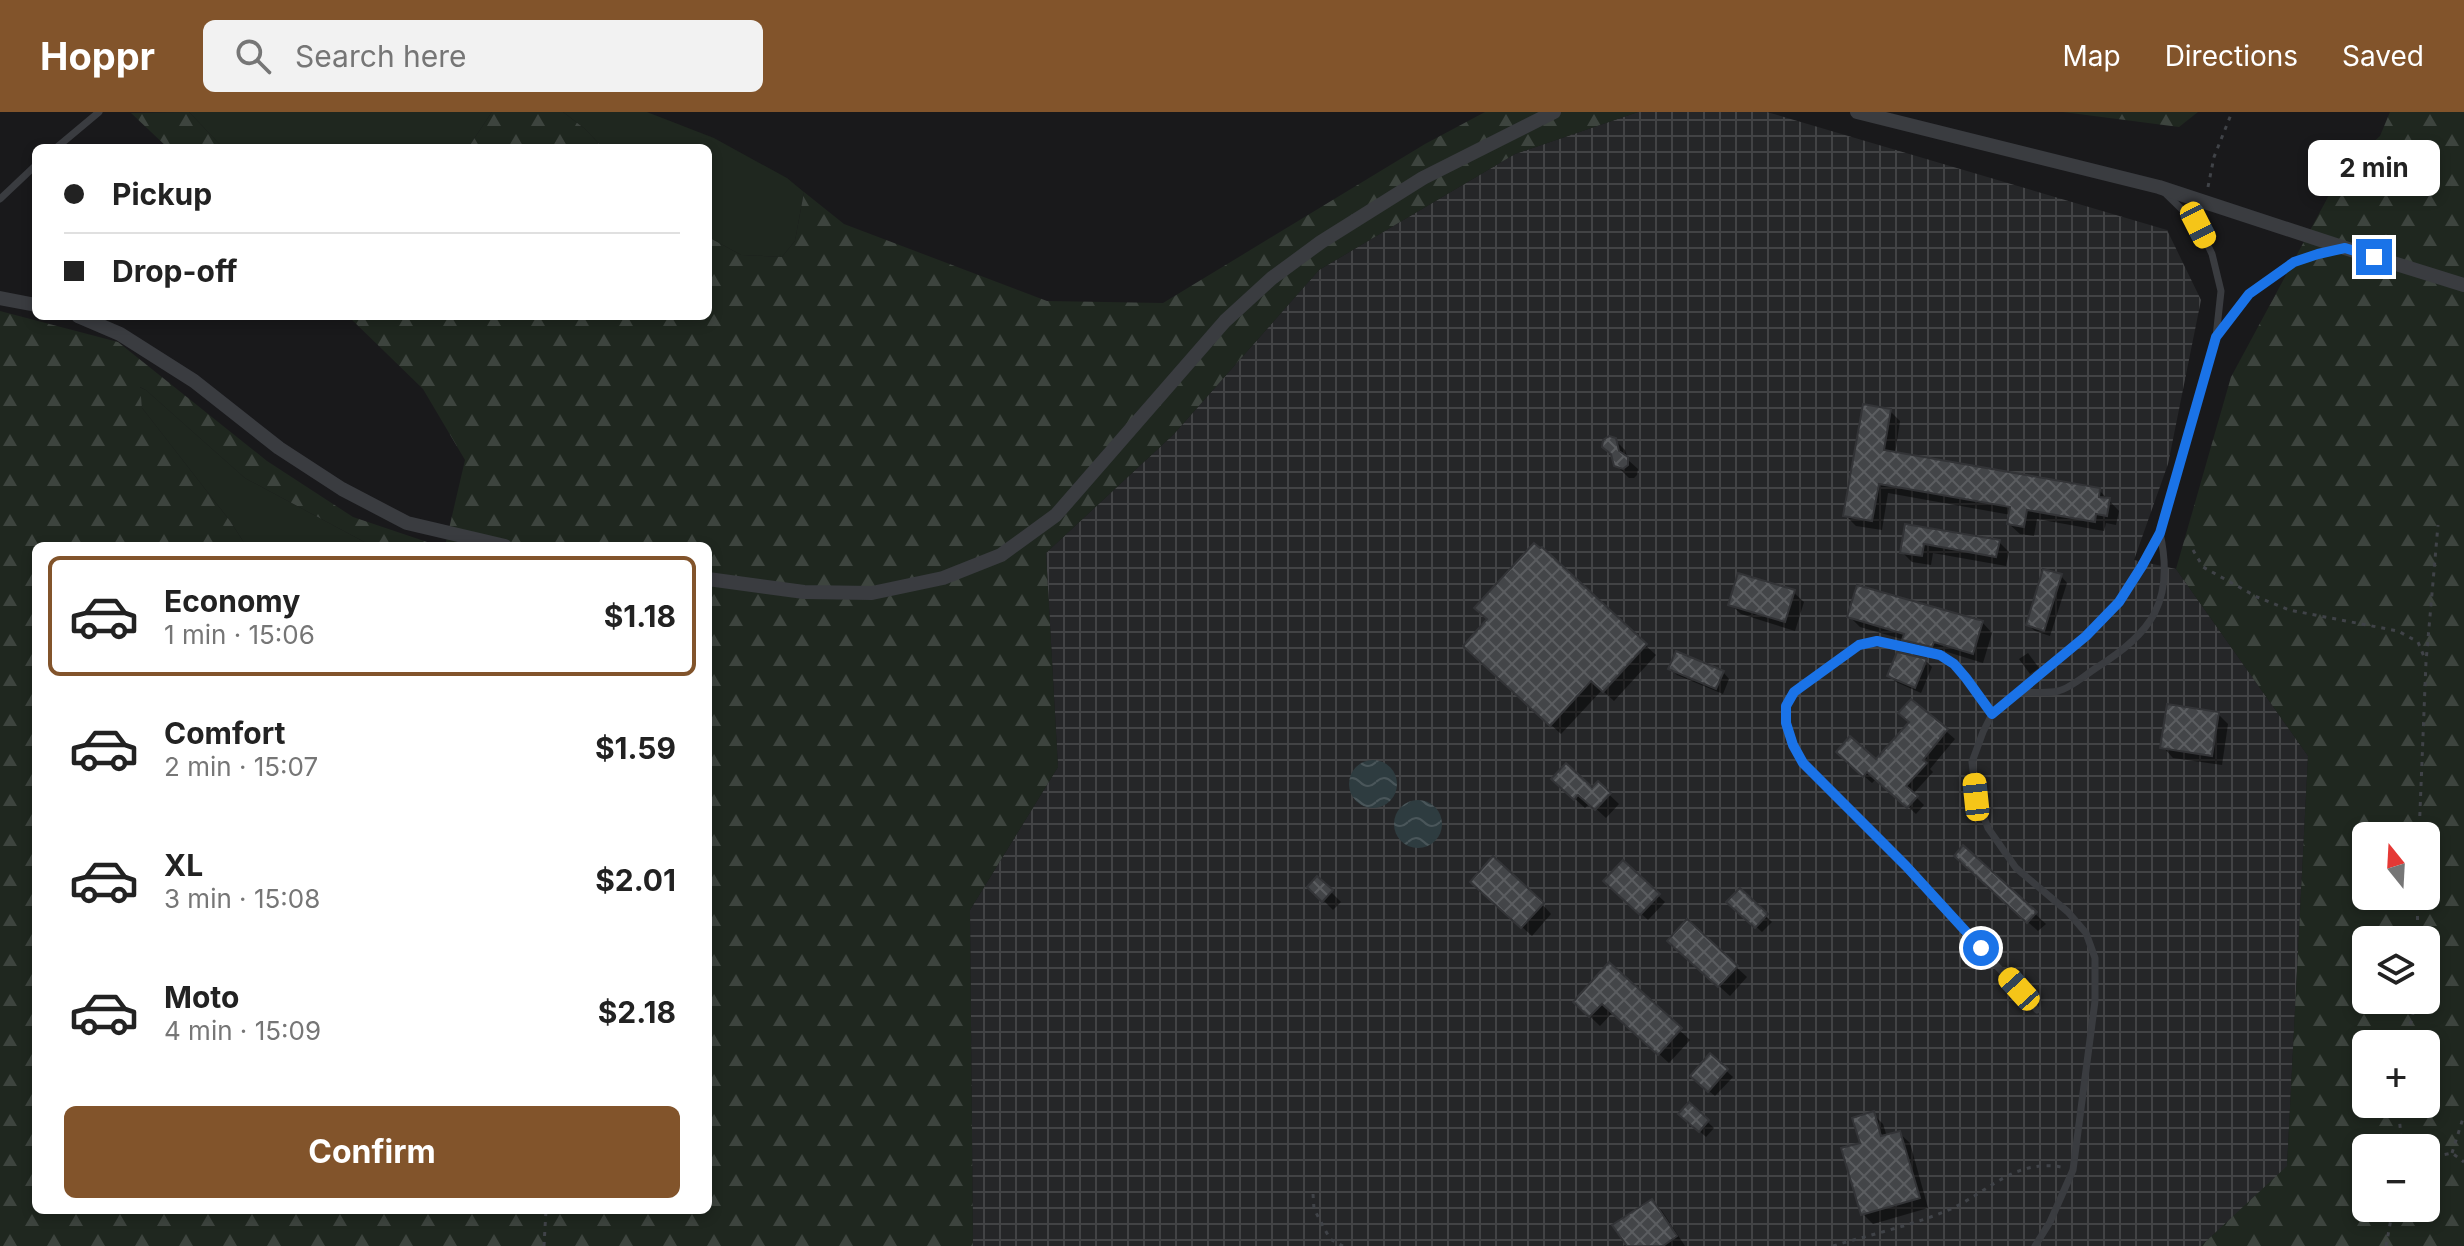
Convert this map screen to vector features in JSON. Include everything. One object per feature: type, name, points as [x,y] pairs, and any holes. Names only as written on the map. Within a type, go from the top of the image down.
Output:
[{"type":"street","points":[[712,580],[804,592],[872,593],[943,578],[1001,555],[1056,515],[1225,321],[1272,278],[1321,242],[1423,178],[1554,112]]},
{"type":"street","points":[[1857,112],[2159,187],[2464,285]]},
{"type":"street","points":[[0,298],[32,304]]},
{"type":"street","points":[[87,320],[120,334],[194,381],[279,448],[342,489],[407,523],[488,542]]},
{"type":"lane","points":[[61,144],[99,112]]},
{"type":"lane","points":[[0,199],[32,169]]},
{"type":"lane","points":[[2035,1246],[2050,1222],[2073,1170],[2095,1001],[2095,958],[2086,933],[2068,912],[2016,868],[1988,828],[1976,797],[1972,762],[1992,714],[2086,636],[2119,602],[2160,533],[2216,337],[2221,291],[2212,254],[2198,225],[2159,187]]},
{"type":"lane","points":[[2216,337],[2249,294],[2294,262],[2345,248]]},
{"type":"lane","points":[[2018,692],[2059,691],[2120,653],[2146,627],[2162,599],[2165,557],[2160,533]]},
{"type":"lane","points":[[1992,714],[1954,664],[1940,655],[1877,641],[1859,645],[1794,692],[1786,706],[1786,723],[1803,763],[1906,866],[2037,1010]]},
{"type":"path","points":[[2206,202],[2214,157],[2232,112]]},
{"type":"path","points":[[2420,822],[2426,662],[2438,525]]},
{"type":"path","points":[[2193,550],[2203,567],[2257,597],[2289,610],[2398,631],[2418,642],[2426,662]]},
{"type":"path","points":[[2452,1153],[2464,1115]]},
{"type":"path","points":[[2440,1156],[2452,1153],[2464,1162]]},
{"type":"path","points":[[1833,1246],[1953,1208],[2016,1171],[2044,1164],[2073,1170]]},
{"type":"path","points":[[1313,1194],[1314,1209],[1330,1239],[1343,1246]]},
{"type":"path","points":[[544,1246],[546,1214]]},
{"type":"path","points":[[2386,1246],[2390,1222]]},
{"type":"shaded area","points":[[1638,112],[1767,112],[2167,230],[2201,300],[2168,464],[2134,560],[2176,569],[2308,756],[2287,1167],[2201,1246],[973,1246],[970,910],[1058,767],[1046,553],[1174,434],[1319,270],[1515,154]]},
{"type":"green space","points":[[189,112],[492,112],[471,144],[219,144]]},
{"type":"green space","points":[[189,112],[219,144],[164,144],[131,113]]},
{"type":"green space","points":[[492,112],[563,112],[599,144],[471,144]]},
{"type":"green space","points":[[563,112],[647,112],[714,138],[787,178],[804,192],[795,241],[782,257],[741,255],[712,239],[712,144],[599,144]]},
{"type":"green space","points":[[1485,112],[1638,112],[1515,154],[1319,270],[1174,434],[1046,553],[1058,767],[970,910],[973,1246],[0,1246],[0,311],[118,342],[267,461],[353,517],[427,542],[365,542],[245,478],[140,387],[142,408],[243,542],[32,542],[32,1214],[712,1214],[712,542],[446,542],[465,460],[423,389],[352,320],[712,320],[712,239],[741,255],[782,257],[795,241],[804,192],[844,224],[1047,301],[1163,303],[1425,144]]},
{"type":"green space","points":[[2063,112],[2198,112],[2179,127]]},
{"type":"green space","points":[[2390,112],[2464,112],[2464,1246],[2201,1246],[2287,1166],[2308,756],[2176,569],[2231,377],[2342,171],[2380,136]]},
{"type":"green space","points":[[139,387],[245,478],[365,542],[243,542],[142,408]]},
{"type":"water","points":[[1373,760],[1382,761],[1390,767],[1396,775],[1396,793],[1390,801],[1382,807],[1373,808],[1364,807],[1356,801],[1350,793],[1349,784],[1350,775],[1356,767],[1364,761]]},
{"type":"water","points":[[1418,800],[1435,807],[1442,824],[1435,841],[1418,848],[1401,841],[1394,824],[1401,807]]},
{"type":"building","points":[[1863,404],[1891,409],[1884,450],[2100,488],[2099,497],[2110,498],[2107,516],[2096,514],[2095,522],[2027,510],[2024,527],[2007,524],[2010,507],[1879,484],[1872,521],[1843,516]]},
{"type":"building","points":[[1609,436],[1616,438],[1619,451],[1628,457],[1628,465],[1623,469],[1614,466],[1611,454],[1602,447],[1603,440]]},
{"type":"building","points":[[1905,524],[2000,540],[1996,557],[1924,544],[1922,556],[1900,553]]},
{"type":"building","points":[[1534,543],[1647,644],[1603,692],[1591,681],[1550,726],[1463,646],[1487,619],[1474,608]]},
{"type":"building","points":[[2043,569],[2062,574],[2044,631],[2026,625]]},
{"type":"building","points":[[1738,573],[1795,590],[1785,622],[1728,605]]},
{"type":"building","points":[[1857,585],[1983,621],[1973,654],[1934,642],[1932,647],[1902,640],[1904,634],[1847,617]]},
{"type":"building","points":[[1676,651],[1724,671],[1716,689],[1668,669]]},
{"type":"building","points":[[1897,652],[1927,659],[1915,688],[1887,676]]},
{"type":"building","points":[[1911,699],[1948,729],[1923,760],[1927,763],[1906,786],[1918,796],[1907,808],[1867,772],[1863,777],[1836,752],[1850,736],[1876,759],[1909,722],[1898,713]]},
{"type":"building","points":[[2167,704],[2219,712],[2212,756],[2160,748]]},
{"type":"building","points":[[1566,763],[1592,787],[1598,781],[1611,793],[1595,810],[1578,795],[1574,800],[1551,779]]},
{"type":"building","points":[[1963,845],[2037,912],[2027,923],[1954,856]]},
{"type":"building","points":[[1493,856],[1544,903],[1521,928],[1470,882]]},
{"type":"building","points":[[1623,860],[1660,894],[1640,915],[1603,881]]},
{"type":"building","points":[[1317,876],[1333,890],[1322,902],[1307,887]]},
{"type":"building","points":[[1740,888],[1768,914],[1755,928],[1726,902]]},
{"type":"building","points":[[1687,919],[1738,966],[1718,987],[1667,941]]},
{"type":"building","points":[[1609,962],[1682,1028],[1658,1055],[1602,1004],[1589,1017],[1573,1002]]},
{"type":"building","points":[[1710,1053],[1728,1069],[1708,1092],[1690,1076]]},
{"type":"building","points":[[1689,1102],[1709,1120],[1699,1132],[1678,1114]]},
{"type":"building","points":[[1874,1111],[1881,1136],[1900,1131],[1920,1198],[1861,1215],[1841,1148],[1860,1143],[1852,1118]]},
{"type":"building","points":[[1652,1199],[1677,1236],[1663,1246],[1627,1246],[1612,1225]]},
{"type":"route","points":[[1981,948],[1906,866],[1803,763],[1786,723],[1786,706],[1794,692],[1843,655],[1859,645],[1877,641],[1940,655],[1954,664],[1992,714],[2086,636],[2119,602],[2142,566],[2160,533],[2216,337],[2249,294],[2294,262],[2318,254],[2345,248],[2374,257]]}]
